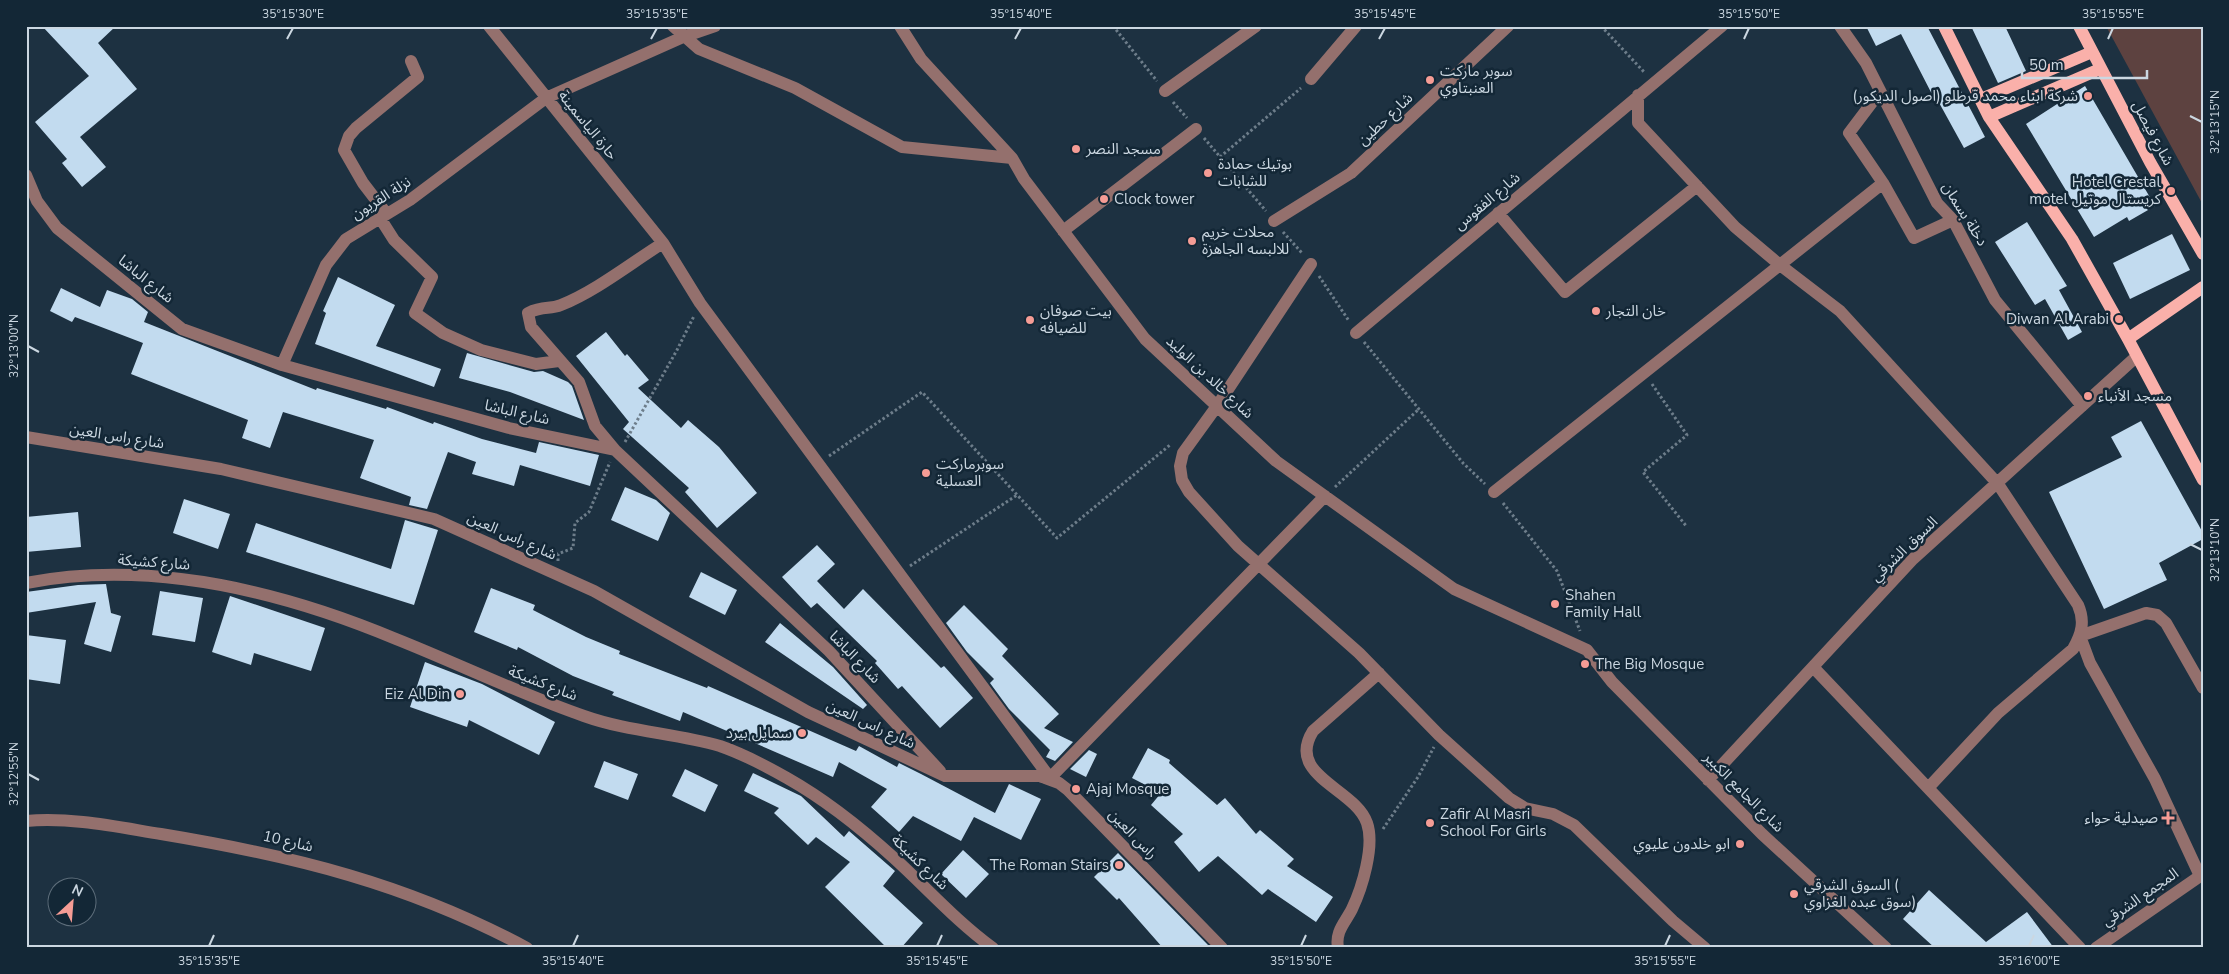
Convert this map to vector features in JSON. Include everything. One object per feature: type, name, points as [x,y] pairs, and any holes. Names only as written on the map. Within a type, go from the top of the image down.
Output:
[{"type":"main road","points":[[1944,26],[1989,117],[2072,239],[2203,480]]},
{"type":"main road","name":"شارع فيصل","points":[[2078,26],[2150,162],[2203,254]]},
{"type":"main road","points":[[1981,99],[2092,52]]},
{"type":"main road","points":[[1989,117],[2100,69]]},
{"type":"main road","points":[[2128,339],[2203,287]]},
{"type":"street","name":"حارة الياسمينة","points":[[489,26],[663,243],[700,303],[1050,778]]},
{"type":"street","points":[[673,26],[682,37],[706,53],[794,88],[902,147],[1012,158]]},
{"type":"street","name":"نزلة القريون","points":[[282,366],[330,257],[346,239],[410,200],[546,98],[682,37],[715,26]]},
{"type":"street","name":"شارع خالد بن الوليد","points":[[900,26],[921,59],[1012,158],[1024,180],[1145,339],[1276,461],[1454,589],[1587,650]]},
{"type":"street","points":[[1165,91],[1256,26]]},
{"type":"street","points":[[1311,79],[1356,26]]},
{"type":"street","name":"شارع حطين","points":[[1274,221],[1351,173],[1508,26]]},
{"type":"street","name":"شارع الفقوس","points":[[1356,333],[1722,26]]},
{"type":"street","name":"دخلة بسمان","points":[[1840,26],[1866,63],[1937,204],[1953,220],[1995,300],[2082,406]]},
{"type":"street","points":[[410,61],[418,77],[356,128],[349,136],[344,150],[383,215],[394,240],[432,277],[414,313],[443,333],[481,350],[536,364],[559,361]]},
{"type":"street","points":[[1880,92],[1849,133],[1883,183],[1914,238],[1953,220]]},
{"type":"street","points":[[1638,95],[1638,123],[1735,226],[1780,265],[1840,311],[1998,484],[2078,604],[2083,624],[2080,636],[2073,649],[1998,713],[1929,786]]},
{"type":"street","points":[[1063,231],[1196,129]]},
{"type":"street","name":"شارع الباشا","points":[[26,175],[37,201],[57,228],[182,329],[282,366],[509,428],[615,450],[829,651],[945,776]]},
{"type":"street","points":[[1494,492],[1883,183]]},
{"type":"street","points":[[1498,213],[1565,292],[1698,186]]},
{"type":"street","points":[[615,450],[595,426],[579,382],[530,326],[528,313],[540,307],[559,306],[581,295],[663,243]]},
{"type":"street","points":[[1311,264],[1217,406],[1183,453],[1180,466],[1182,480],[1189,492],[1207,512],[1259,564],[1360,653],[1439,735],[1516,803],[1525,808],[1553,814],[1574,825],[1673,921],[1705,948]]},
{"type":"street","name":"السوق الشرقي","points":[[1708,780],[1914,559],[2136,357]]},
{"type":"street","name":"شارع راس العين","points":[[26,437],[221,469],[434,519],[594,590],[808,712],[945,776]]},
{"type":"street","points":[[1050,778],[1325,496]]},
{"type":"street","name":"شارع كشيكة","points":[[26,583],[80,576],[127,576],[200,582],[252,592],[343,618],[398,639],[508,687],[589,718],[631,729],[698,741],[734,751],[789,779],[838,811],[874,840],[953,916],[993,948]]},
{"type":"street","points":[[2080,636],[2142,614],[2158,615],[2166,623],[2203,688]]},
{"type":"street","points":[[2080,636],[2090,663],[2155,779],[2201,875]]},
{"type":"street","name":"شارع الجامع الكبير","points":[[1587,650],[1612,682],[1708,780],[1878,945]]},
{"type":"street","points":[[1813,667],[1929,786],[2080,948]]},
{"type":"street","points":[[1338,948],[1339,930],[1352,910],[1365,869],[1370,845],[1370,834],[1368,824],[1360,810],[1316,773],[1308,760],[1306,750],[1308,740],[1313,731],[1379,673]]},
{"type":"street","name":"راس العين","points":[[945,776],[1033,775],[1050,778],[1068,790],[1219,947]]},
{"type":"street","name":"شارع 10","points":[[26,821],[62,820],[107,825],[237,846],[290,858],[363,878],[426,899],[527,948]]},
{"type":"street","name":"المجمع الشرقي","points":[[2096,948],[2201,875]]},
{"type":"path","points":[[1601,26],[1654,82]]},
{"type":"path","points":[[1220,157],[1311,79]]},
{"type":"path","points":[[1645,373],[1687,435],[1643,472],[1687,526]]},
{"type":"path","points":[[819,464],[922,392],[1057,538],[1171,444]]},
{"type":"path","points":[[1325,496],[1419,410]]},
{"type":"path","points":[[899,573],[1017,495]]},
{"type":"path","points":[[1381,835],[1418,777],[1439,735]]},
{"type":"shaded area","points":[[2106,26],[2203,26],[2203,205]]},
{"type":"building","points":[[42,26],[116,26],[98,43],[137,89],[80,137],[106,167],[82,187],[62,163],[67,159],[35,122],[89,76]]},
{"type":"building","points":[[1866,26],[1927,26],[1985,137],[1964,148],[1937,99],[1935,100],[1901,34],[1876,46]]},
{"type":"building","points":[[1971,26],[2005,26],[2026,71],[1998,83]]},
{"type":"building","points":[[2085,86],[2155,206],[2129,221],[2127,217],[2094,237],[2026,124]]},
{"type":"building","points":[[2027,222],[2067,286],[2059,290],[2082,332],[2068,340],[2045,299],[2035,305],[1995,242]]},
{"type":"building","points":[[2172,234],[2190,270],[2130,299],[2113,263]]},
{"type":"building","points":[[338,277],[395,305],[376,346],[441,369],[434,387],[315,344],[326,313],[323,311]]},
{"type":"building","points":[[61,288],[100,307],[107,290],[132,299],[148,312],[144,322],[316,390],[317,388],[386,409],[387,407],[433,424],[434,422],[482,439],[536,453],[539,442],[599,455],[590,486],[520,465],[514,486],[472,474],[476,462],[448,452],[427,509],[409,505],[411,497],[360,478],[374,440],[283,412],[270,448],[242,438],[248,420],[131,374],[143,343],[75,317],[72,322],[50,311]]},
{"type":"building","points":[[606,332],[625,356],[627,354],[649,380],[638,388],[681,428],[688,420],[719,447],[757,493],[717,528],[685,492],[689,488],[623,429],[629,422],[576,356]]},
{"type":"building","points":[[467,353],[534,372],[543,371],[568,382],[572,386],[584,420],[510,392],[459,378]]},
{"type":"building","points":[[2141,421],[2203,533],[2203,539],[2159,563],[2167,580],[2104,609],[2049,492],[2122,457],[2111,437]]},
{"type":"building","points":[[625,487],[656,500],[670,513],[658,541],[611,520]]},
{"type":"building","points":[[184,499],[230,514],[218,549],[173,533]]},
{"type":"building","points":[[78,512],[81,547],[26,552],[26,517]]},
{"type":"building","points":[[405,520],[438,530],[414,605],[246,552],[256,523],[391,569]]},
{"type":"building","points":[[817,545],[835,564],[817,581],[844,609],[863,589],[941,668],[944,666],[973,698],[940,728],[902,686],[898,689],[875,663],[877,661],[817,603],[811,608],[782,577]]},
{"type":"building","points":[[701,572],[737,590],[725,615],[689,597]]},
{"type":"building","points":[[106,584],[111,613],[121,616],[111,652],[84,644],[96,602],[26,613],[26,592],[78,585]]},
{"type":"building","points":[[491,588],[535,605],[533,610],[586,637],[620,651],[619,654],[707,688],[708,686],[856,751],[859,746],[897,767],[899,763],[995,813],[1009,784],[1041,799],[1021,840],[974,817],[961,841],[913,816],[899,832],[871,807],[887,789],[839,762],[833,777],[683,712],[680,721],[612,695],[614,692],[573,676],[518,647],[517,650],[474,632]]},
{"type":"building","points":[[160,591],[203,598],[195,642],[152,635]]},
{"type":"building","points":[[230,596],[325,628],[311,671],[254,653],[251,665],[212,652]]},
{"type":"building","points":[[964,605],[1008,649],[1002,656],[1059,714],[1044,728],[1073,742],[1055,761],[1046,757],[1050,750],[1009,709],[990,683],[994,679],[967,652],[946,623]]},
{"type":"building","points":[[780,623],[833,667],[867,705],[863,709],[765,642]]},
{"type":"building","points":[[26,635],[66,640],[60,684],[26,679]]},
{"type":"building","points":[[425,662],[482,684],[555,722],[539,755],[469,720],[467,727],[410,707]]},
{"type":"building","points":[[1148,748],[1170,760],[1169,763],[1217,805],[1225,798],[1256,834],[1260,830],[1294,859],[1287,866],[1333,897],[1316,922],[1268,889],[1262,895],[1218,856],[1199,872],[1174,842],[1183,834],[1151,805],[1161,793],[1132,778]]},
{"type":"building","points":[[1089,750],[1097,754],[1086,777],[1070,769]]},
{"type":"building","points":[[604,761],[638,774],[628,800],[594,787]]},
{"type":"building","points":[[685,769],[718,785],[705,812],[672,796]]},
{"type":"building","points":[[753,773],[801,796],[844,837],[849,831],[895,871],[883,886],[923,923],[901,948],[887,948],[825,887],[850,862],[816,837],[808,845],[774,813],[779,808],[744,791]]},
{"type":"building","points":[[963,850],[989,874],[966,898],[941,874]]},
{"type":"building","points":[[1118,853],[1208,945],[1206,948],[1163,948],[1119,898],[1117,900],[1094,877]]},
{"type":"building","points":[[1929,890],[1986,942],[2027,912],[2054,948],[1935,948],[1903,919]]},
{"type":"place","name":"سوبر ماركت العنبتاوي","points":[[1430,80]]},
{"type":"place","name":"شركة ابناء محمد قرطلو (اصول الديكور)","points":[[2088,96]]},
{"type":"place","name":"مسجد النصر","points":[[1076,149]]},
{"type":"place","name":"بوتيك حمادة للشابات","points":[[1208,173]]},
{"type":"place","name":"Hotel Crestal motel كريستال موتيل","points":[[2171,191]]},
{"type":"place","name":"Clock tower","points":[[1104,199]]},
{"type":"place","name":"محلات خريم للالبسه الجاهزة","points":[[1192,241]]},
{"type":"place","name":"خان التجار","points":[[1596,311]]},
{"type":"place","name":"Diwan Al Arabi","points":[[2119,319]]},
{"type":"place","name":"بيت صوفان للضيافه","points":[[1030,320]]},
{"type":"place","name":"مسجد الأنباء","points":[[2088,396]]},
{"type":"place","name":"سوبرماركت العسلية","points":[[926,473]]},
{"type":"place","name":"Shahen Family Hall","points":[[1555,604]]},
{"type":"place","name":"The Big Mosque","points":[[1585,664]]},
{"type":"place","name":"Eiz Al Din","points":[[460,694]]},
{"type":"place","name":"سمايل بيرد","points":[[802,733]]},
{"type":"place","name":"Ajaj Mosque","points":[[1076,789]]},
{"type":"place","name":"صيدلية حواء","points":[[2168,818]]},
{"type":"place","name":"Zafir Al Masri School For Girls","points":[[1430,823]]},
{"type":"place","name":"ابو خلدون عليوي","points":[[1740,844]]},
{"type":"place","name":"The Roman Stairs","points":[[1119,865]]},
{"type":"place","name":"السوق الشرقي ( سوق عبده الغزاوي)","points":[[1794,894]]}]
